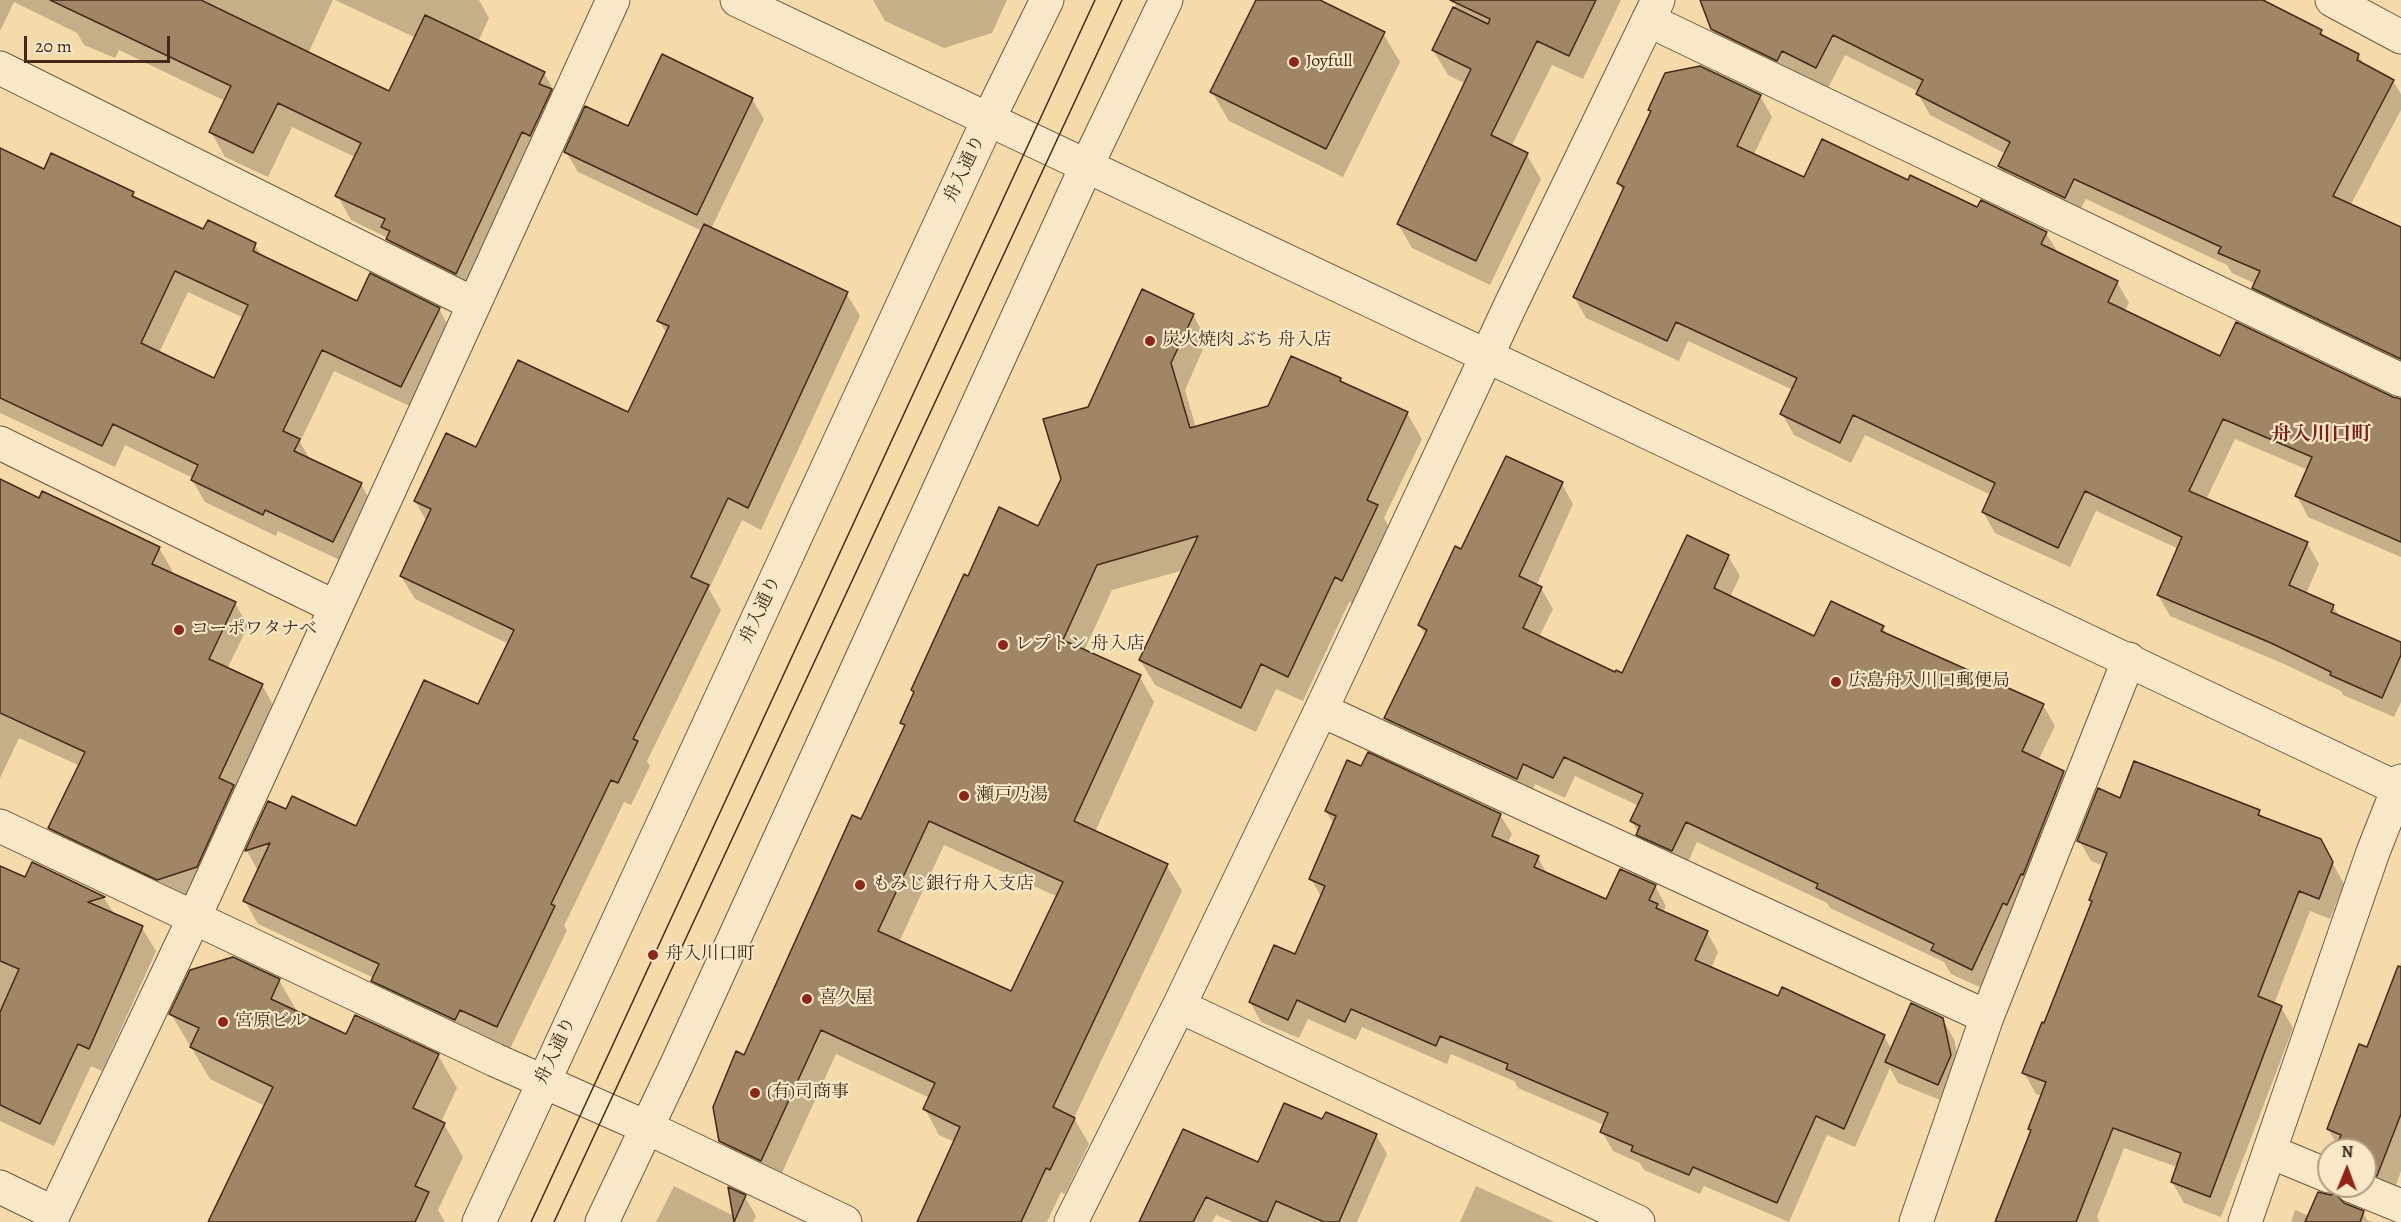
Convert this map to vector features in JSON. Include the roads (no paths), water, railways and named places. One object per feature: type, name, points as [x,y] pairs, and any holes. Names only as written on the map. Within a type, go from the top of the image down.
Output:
[{"type":"street","points":[[0,1187],[52,1217],[194,918],[613,0]]},
{"type":"street","points":[[737,0],[2400,786],[2369,863],[2246,1222]]},
{"type":"street","name":"舟入通り","points":[[479,1222],[542,1081],[989,118],[1047,0]]},
{"type":"street","points":[[602,1222],[648,1128],[1087,165],[1166,0]]},
{"type":"street","points":[[2332,0],[2401,37]]},
{"type":"street","points":[[1071,1222],[1179,1006],[1653,10],[2401,380]]},
{"type":"street","points":[[0,69],[474,304]]},
{"type":"street","points":[[0,443],[335,607]]},
{"type":"street","points":[[1916,1222],[1987,1017],[2129,659]]},
{"type":"street","points":[[1321,710],[1987,1017]]},
{"type":"street","points":[[0,826],[845,1222]]},
{"type":"street","points":[[1179,1006],[1638,1222]]},
{"type":"street","points":[[2271,1152],[2317,1171]]},
{"type":"street","points":[[2377,1196],[2401,1206]]},
{"type":"tram line","points":[[531,1222],[1095,0]]},
{"type":"tram line","points":[[554,1222],[1122,0]]},
{"type":"place","name":"Joyfull","points":[[1294,62]]},
{"type":"place","name":"炭火焼肉 ぶち 舟入店","points":[[1150,341]]},
{"type":"place","name":"コーポワタナベ","points":[[179,630]]},
{"type":"place","name":"レプトン 舟入店","points":[[1003,645]]},
{"type":"place","name":"広島舟入川口郵便局","points":[[1836,682]]},
{"type":"place","name":"瀬戸乃湯","points":[[964,796]]},
{"type":"place","name":"もみじ銀行舟入支店","points":[[860,885]]},
{"type":"place","name":"舟入川口町","points":[[653,955]]},
{"type":"place","name":"喜久屋","points":[[807,999]]},
{"type":"place","name":"宮原ビル","points":[[223,1022]]},
{"type":"place","name":"(有)司商事","points":[[755,1093]]},
{"type":"district","name":"舟入川口町","points":[[2321,435]]}]
